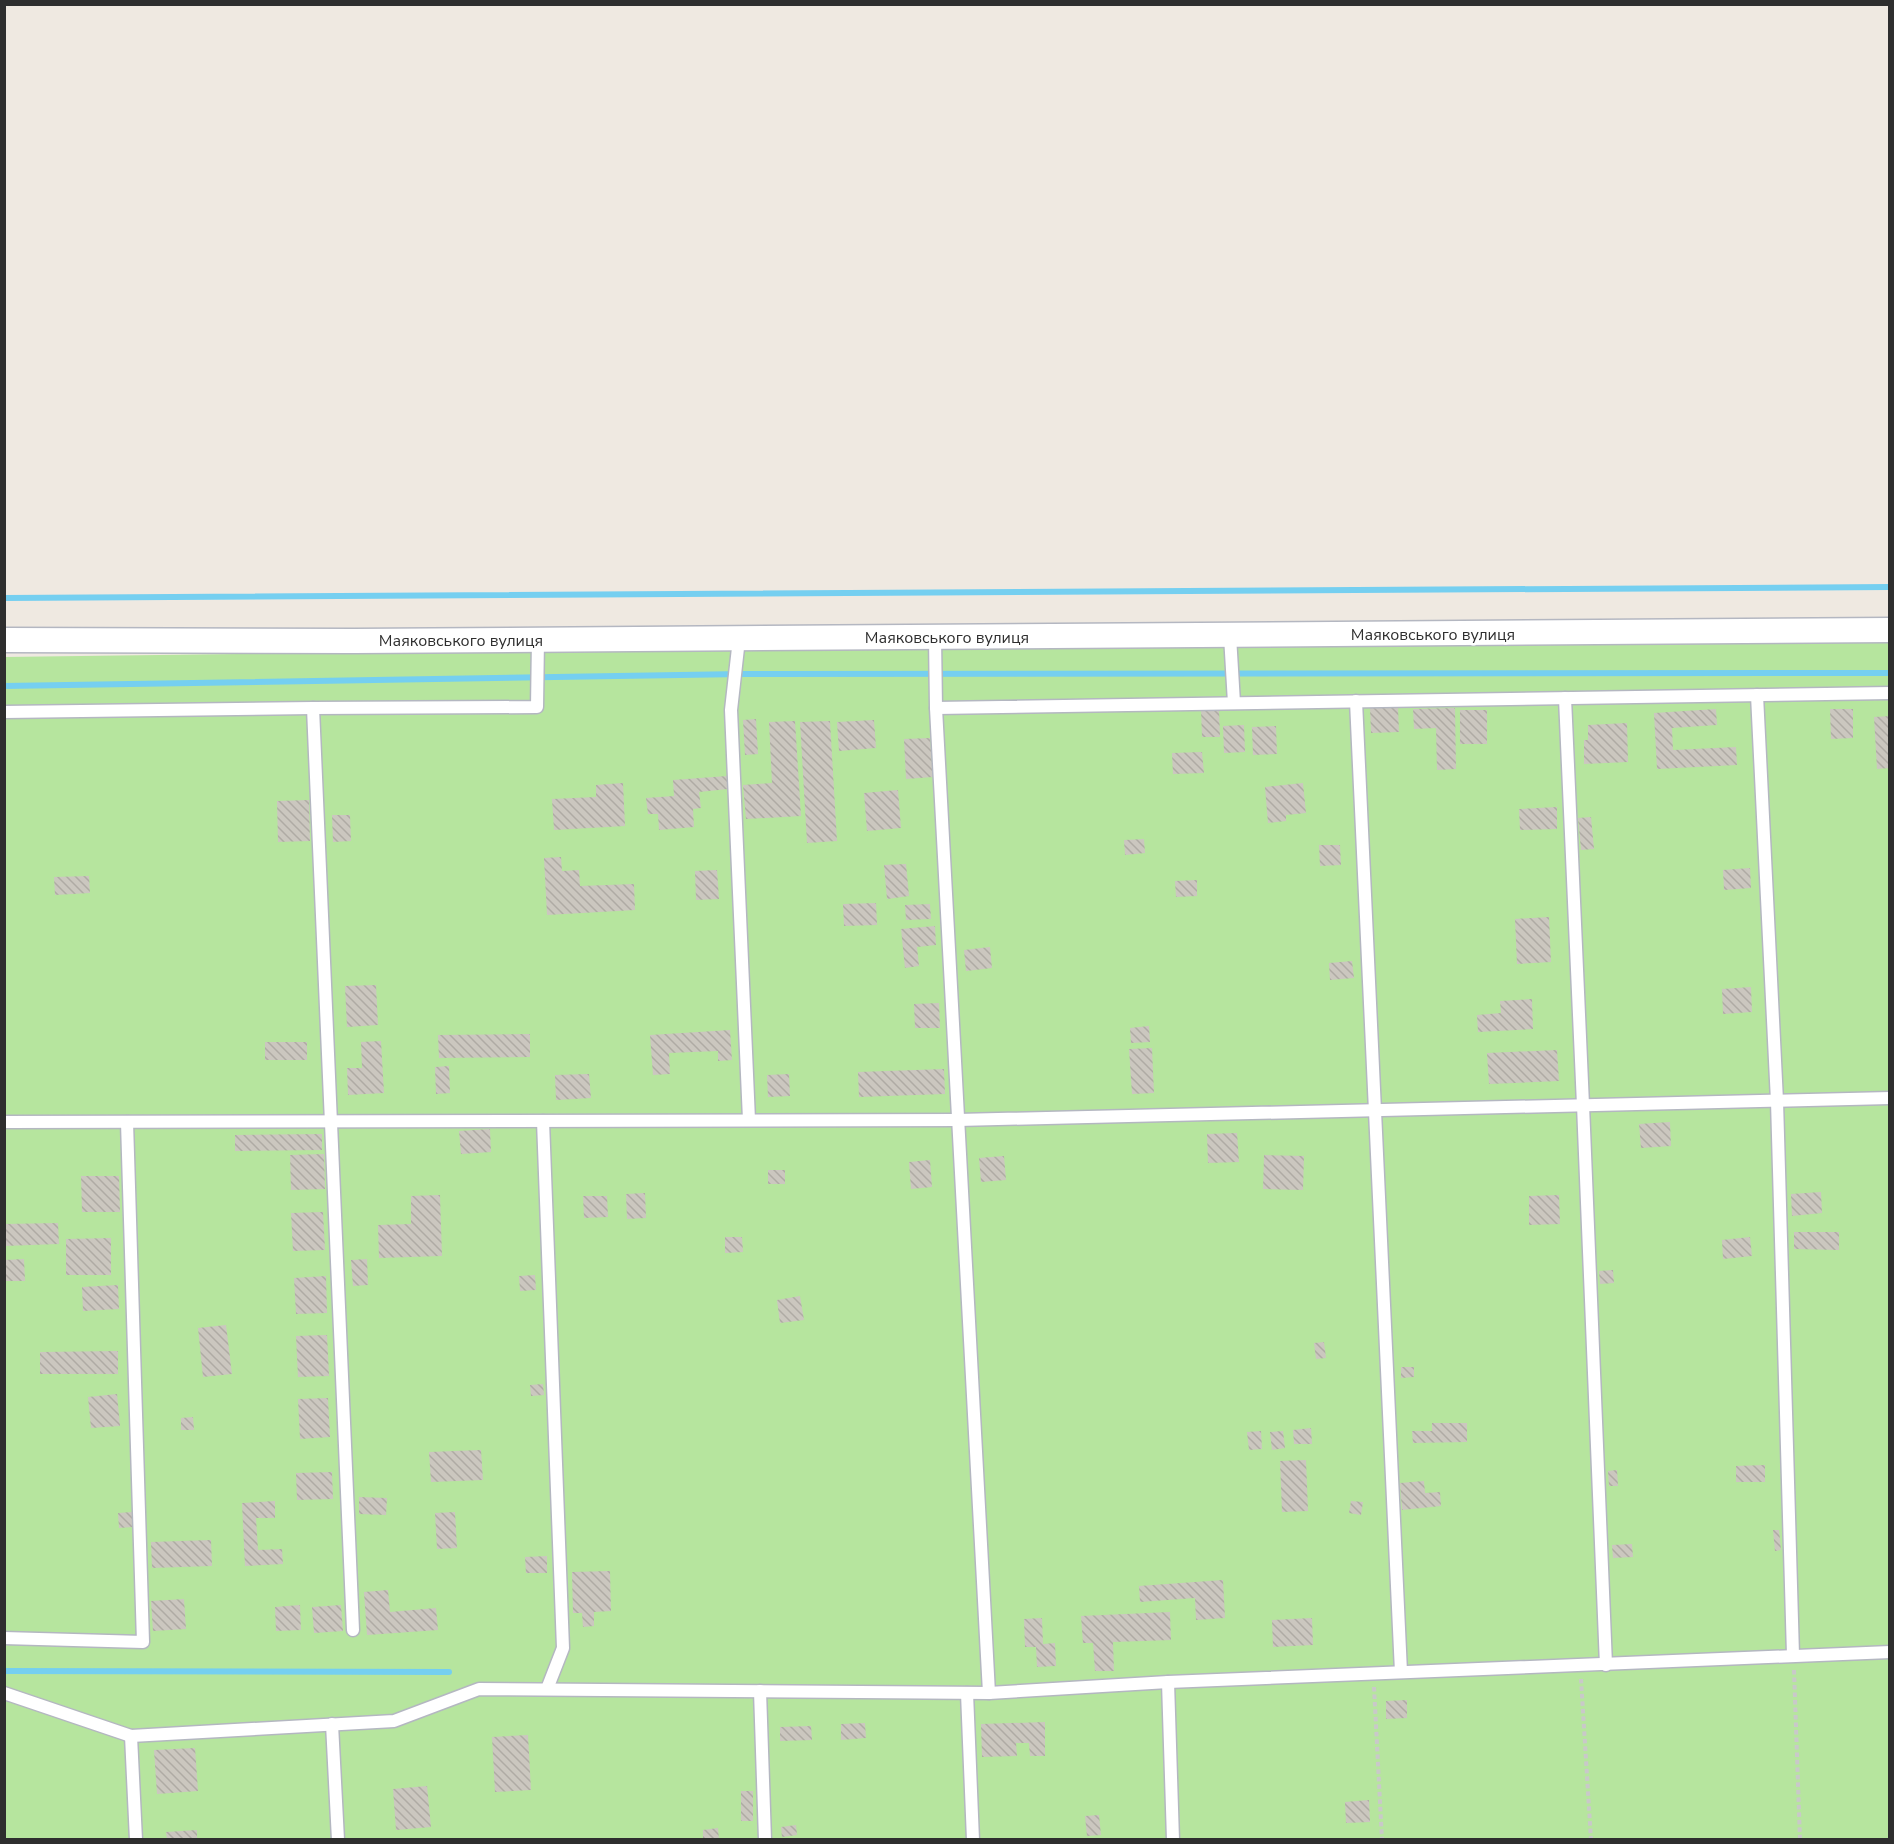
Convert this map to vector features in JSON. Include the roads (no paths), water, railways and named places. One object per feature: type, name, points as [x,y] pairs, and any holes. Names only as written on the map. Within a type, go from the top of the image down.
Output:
[{"type":"street","name":"Маяковського вулиця","points":[[4,640],[538,650],[739,639],[1890,630]]},
{"type":"lane","points":[[1230,636],[1234,703]]},
{"type":"lane","points":[[935,637],[936,708],[989,1693]]},
{"type":"lane","points":[[739,639],[731,710],[749,1120]]},
{"type":"lane","points":[[4,712],[537,707],[538,650]]},
{"type":"lane","points":[[936,708],[1890,693]]},
{"type":"lane","points":[[1758,695],[1777,1101],[1793,1654]]},
{"type":"lane","points":[[1565,698],[1606,1665]]},
{"type":"lane","points":[[1356,701],[1401,1672]]},
{"type":"lane","points":[[314,708],[353,1630]]},
{"type":"lane","points":[[4,1122],[958,1120],[1890,1098]]},
{"type":"lane","points":[[543,1121],[563,1648],[547,1689]]},
{"type":"lane","points":[[4,1638],[142,1642],[127,1122]]},
{"type":"lane","points":[[4,1693],[131,1736],[394,1721],[479,1689],[989,1693],[1168,1682],[1606,1665],[1793,1654],[1890,1652]]},
{"type":"lane","points":[[1168,1682],[1173,1839]]},
{"type":"lane","points":[[760,1691],[765,1839]]},
{"type":"lane","points":[[967,1693],[973,1839]]},
{"type":"lane","points":[[332,1724],[338,1839]]},
{"type":"lane","points":[[131,1736],[136,1839]]},
{"type":"waterway","points":[[4,598],[1890,587]]},
{"type":"waterway","points":[[4,686],[742,674],[1890,673]]},
{"type":"waterway","points":[[4,1671],[449,1672]]}]
